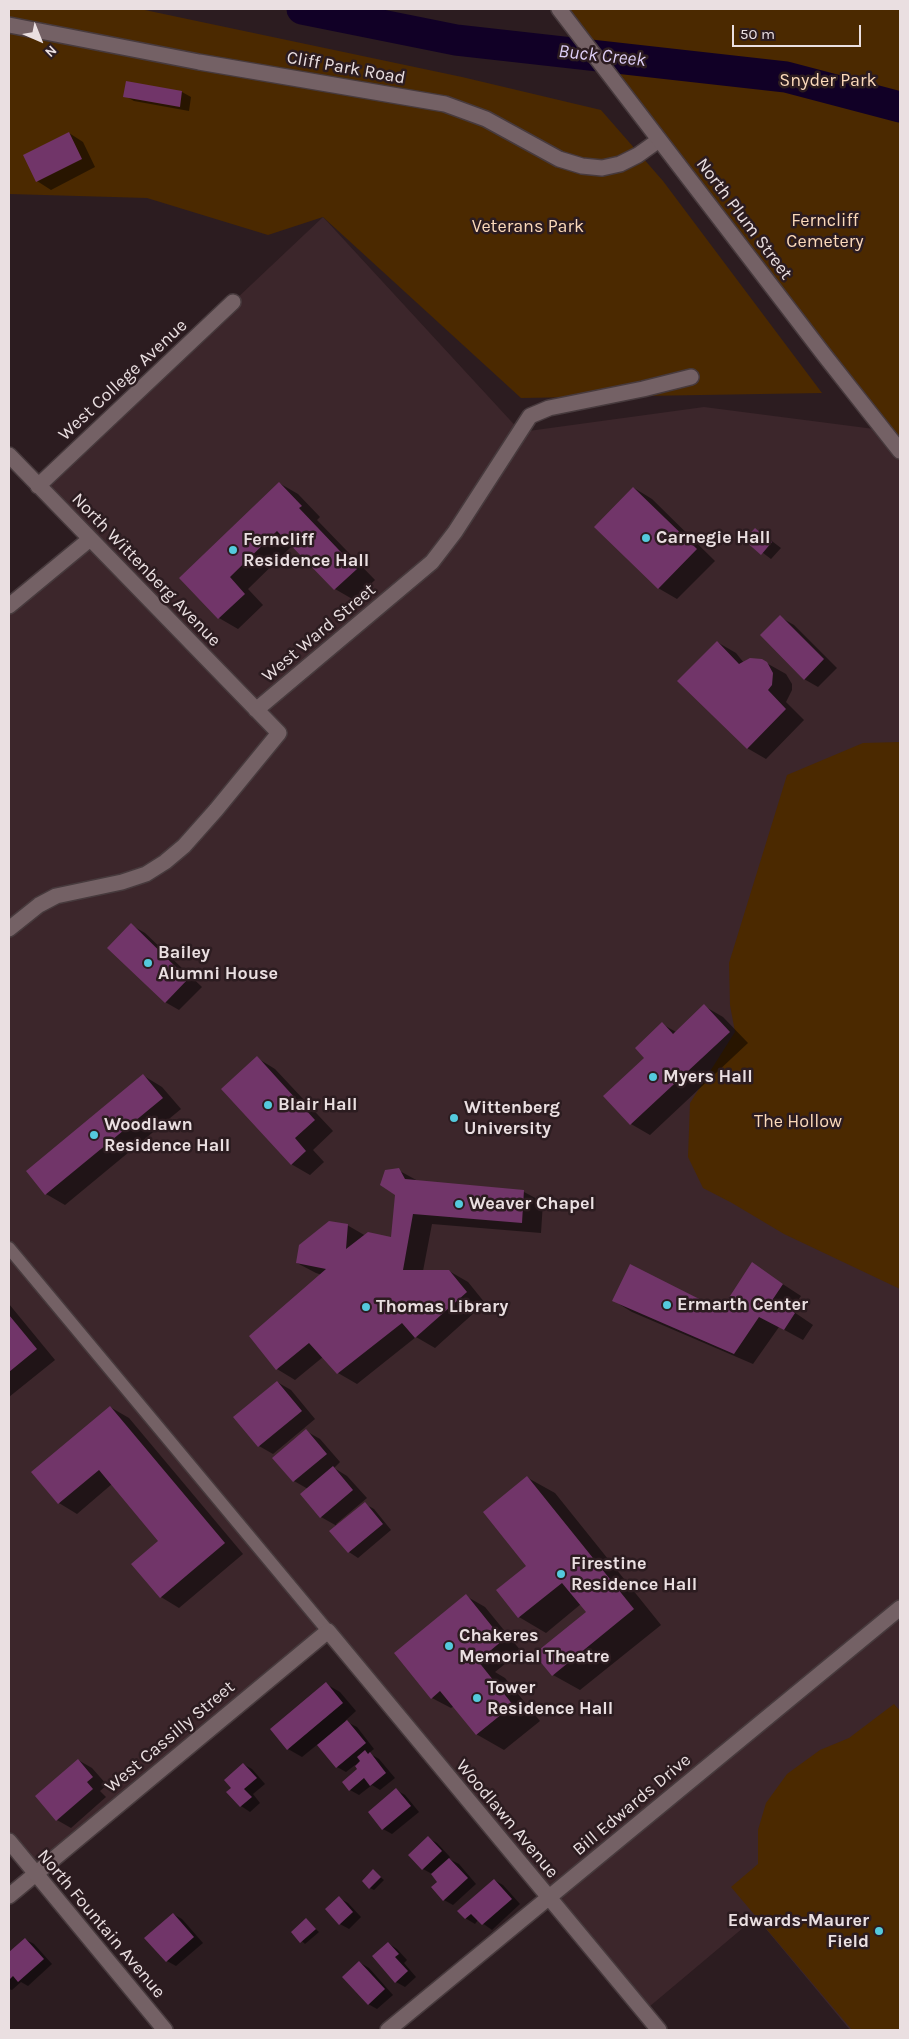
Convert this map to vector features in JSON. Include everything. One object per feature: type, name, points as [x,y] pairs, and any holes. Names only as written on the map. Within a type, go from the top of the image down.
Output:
[{"type":"street","name":"North Plum Street","points":[[559,9],[824,356],[900,451]]},
{"type":"street","name":"Cliff Park Road","points":[[9,25],[199,62],[444,104],[486,119],[559,158],[582,166],[602,168],[620,164],[638,155],[659,140]]},
{"type":"street","name":"West College Avenue","points":[[38,486],[233,302]]},
{"type":"street","name":"West Ward Street","points":[[256,710],[432,562],[455,532],[530,416],[549,408],[643,390],[691,377]]},
{"type":"street","name":"North Wittenberg Avenue","points":[[9,455],[256,710]]},
{"type":"street","points":[[9,606],[90,539]]},
{"type":"street","points":[[9,929],[39,905],[56,896],[122,882],[146,874],[165,862],[184,846],[279,733],[256,710]]},
{"type":"street","points":[[9,1248],[328,1631]]},
{"type":"street","name":"Bill Edwards Drive","points":[[388,2030],[900,1608]]},
{"type":"street","name":"West Cassilly Street","points":[[9,1896],[328,1631]]},
{"type":"street","name":"Woodlawn Avenue","points":[[328,1631],[659,2030]]},
{"type":"street","name":"North Fountain Avenue","points":[[9,1841],[165,2030]]},
{"type":"shaded area","name":"Wittenberg University","points":[[323,217],[521,432],[704,407],[882,430],[900,451],[900,2030],[850,2030],[756,1917],[643,2012],[328,1631],[36,1873],[9,1841],[9,606],[90,539],[38,486]]},
{"type":"green space","name":"Veterans Park","points":[[9,9],[140,9],[462,77],[601,110],[663,181],[822,393],[521,398],[323,217],[268,235],[147,198],[9,194]]},
{"type":"green space","points":[[558,9],[900,9],[900,451]]},
{"type":"green space","name":"The Hollow","points":[[900,742],[900,1289],[784,1234],[703,1188],[688,1157],[690,1103],[735,1032],[730,1005],[729,963],[787,775],[863,743]]},
{"type":"green space","points":[[894,1704],[900,1711],[900,2030],[852,2030],[731,1887],[758,1864],[758,1830],[766,1803],[787,1774],[820,1750],[849,1738]]},
{"type":"building","points":[[126,81],[182,91],[180,107],[123,97]]},
{"type":"building","points":[[69,132],[82,159],[36,182],[23,155]]},
{"type":"building","name":"Ferncliff Residence Hall","points":[[279,482],[302,506],[299,508],[357,569],[334,590],[277,531],[230,577],[245,594],[218,619],[179,578]]},
{"type":"building","name":"Carnegie Hall","points":[[633,487],[697,549],[658,589],[594,527]]},
{"type":"building","points":[[755,528],[772,542],[761,555],[744,540]]},
{"type":"building","points":[[780,615],[824,659],[804,680],[760,635]]},
{"type":"building","points":[[717,641],[739,664],[750,658],[762,659],[767,662],[773,673],[772,685],[768,690],[786,709],[747,749],[677,681]]},
{"type":"building","name":"Bailey Alumni House","points":[[131,923],[188,979],[165,1003],[107,948]]},
{"type":"building","name":"Myers Hall","points":[[704,1004],[730,1032],[630,1125],[603,1096],[644,1058],[635,1048],[662,1022],[673,1034]]},
{"type":"building","name":"Blair Hall","points":[[257,1056],[315,1120],[295,1138],[306,1151],[291,1165],[221,1089]]},
{"type":"building","name":"Woodlawn Residence Hall","points":[[143,1074],[163,1098],[45,1195],[26,1171]]},
{"type":"building","name":"Thomas Library","points":[[399,1168],[405,1179],[524,1190],[522,1223],[413,1214],[403,1270],[449,1270],[467,1292],[415,1338],[402,1323],[337,1374],[309,1343],[276,1370],[249,1336],[326,1269],[296,1263],[299,1245],[329,1221],[348,1224],[346,1249],[368,1232],[391,1237],[395,1195],[380,1185],[385,1170]]},
{"type":"building","name":"Ermarth Center","points":[[752,1262],[783,1284],[773,1299],[795,1313],[784,1330],[759,1317],[734,1354],[612,1301],[630,1264],[721,1310]]},
{"type":"building","points":[[9,1315],[37,1349],[9,1372]]},
{"type":"building","points":[[277,1381],[302,1411],[258,1447],[233,1417]]},
{"type":"building","points":[[110,1406],[225,1543],[160,1598],[131,1564],[158,1541],[99,1470],[58,1504],[31,1472]]},
{"type":"building","points":[[306,1429],[327,1454],[293,1482],[272,1458]]},
{"type":"building","points":[[333,1466],[353,1490],[320,1518],[300,1494]]},
{"type":"building","name":"Firestine Residence Hall","points":[[527,1476],[634,1609],[552,1676],[534,1654],[586,1612],[562,1583],[518,1618],[496,1590],[526,1566],[483,1512]]},
{"type":"building","points":[[365,1502],[383,1524],[348,1553],[329,1531]]},
{"type":"building","name":"Chakeres Memorial Theatre","points":[[466,1594],[503,1640],[478,1661],[513,1705],[476,1735],[440,1691],[431,1699],[394,1653]]},
{"type":"building","points":[[326,1682],[343,1703],[287,1750],[270,1729]]},
{"type":"building","points":[[347,1720],[366,1743],[336,1768],[317,1745]]},
{"type":"building","points":[[365,1750],[368,1754],[370,1752],[386,1773],[370,1786],[364,1778],[349,1791],[342,1782],[357,1769],[355,1766],[360,1761],[357,1757]]},
{"type":"building","points":[[78,1759],[93,1777],[87,1782],[93,1789],[56,1821],[35,1796]]},
{"type":"building","points":[[243,1763],[257,1778],[244,1789],[252,1797],[240,1807],[226,1792],[231,1788],[224,1780]]},
{"type":"building","points":[[396,1788],[411,1806],[382,1830],[368,1812]]},
{"type":"building","points":[[428,1836],[442,1851],[422,1870],[408,1855]]},
{"type":"building","points":[[449,1858],[468,1878],[443,1901],[431,1887],[437,1882],[431,1874]]},
{"type":"building","points":[[373,1869],[381,1877],[369,1889],[362,1881]]},
{"type":"building","points":[[494,1879],[512,1899],[482,1925],[471,1914],[465,1919],[457,1911]]},
{"type":"building","points":[[339,1896],[353,1912],[339,1925],[325,1909]]},
{"type":"building","points":[[173,1913],[194,1937],[166,1962],[144,1938]]},
{"type":"building","points":[[306,1918],[316,1929],[300,1943],[291,1932]]},
{"type":"building","points":[[25,1938],[44,1959],[18,1982],[13,1976],[9,1980],[9,1952]]},
{"type":"building","points":[[388,1942],[399,1954],[395,1957],[408,1971],[395,1983],[372,1956]]},
{"type":"building","points":[[359,1961],[385,1989],[368,2005],[342,1977]]},
{"type":"waterway","name":"Buck Creek","points":[[302,9],[456,40],[786,77],[900,107]]},
{"type":"place","name":"Carnegie Hall","points":[[646,538]]},
{"type":"place","name":"Ferncliff Residence Hall","points":[[233,550]]},
{"type":"place","name":"Bailey Alumni House","points":[[148,963]]},
{"type":"place","name":"Myers Hall","points":[[653,1077]]},
{"type":"place","name":"Blair Hall","points":[[268,1105]]},
{"type":"place","name":"Wittenberg University","points":[[454,1118]]},
{"type":"place","name":"Woodlawn Residence Hall","points":[[94,1135]]},
{"type":"place","name":"Weaver Chapel","points":[[459,1204]]},
{"type":"place","name":"Ermarth Center","points":[[667,1305]]},
{"type":"place","name":"Thomas Library","points":[[366,1307]]},
{"type":"place","name":"Firestine Residence Hall","points":[[561,1574]]},
{"type":"place","name":"Chakeres Memorial Theatre","points":[[449,1646]]},
{"type":"place","name":"Tower Residence Hall","points":[[477,1698]]},
{"type":"place","name":"Edwards-Maurer Field","points":[[879,1931]]},
{"type":"park label","name":"Snyder Park","points":[[828,81]]},
{"type":"park label","name":"Ferncliff Cemetery","points":[[825,231]]}]
